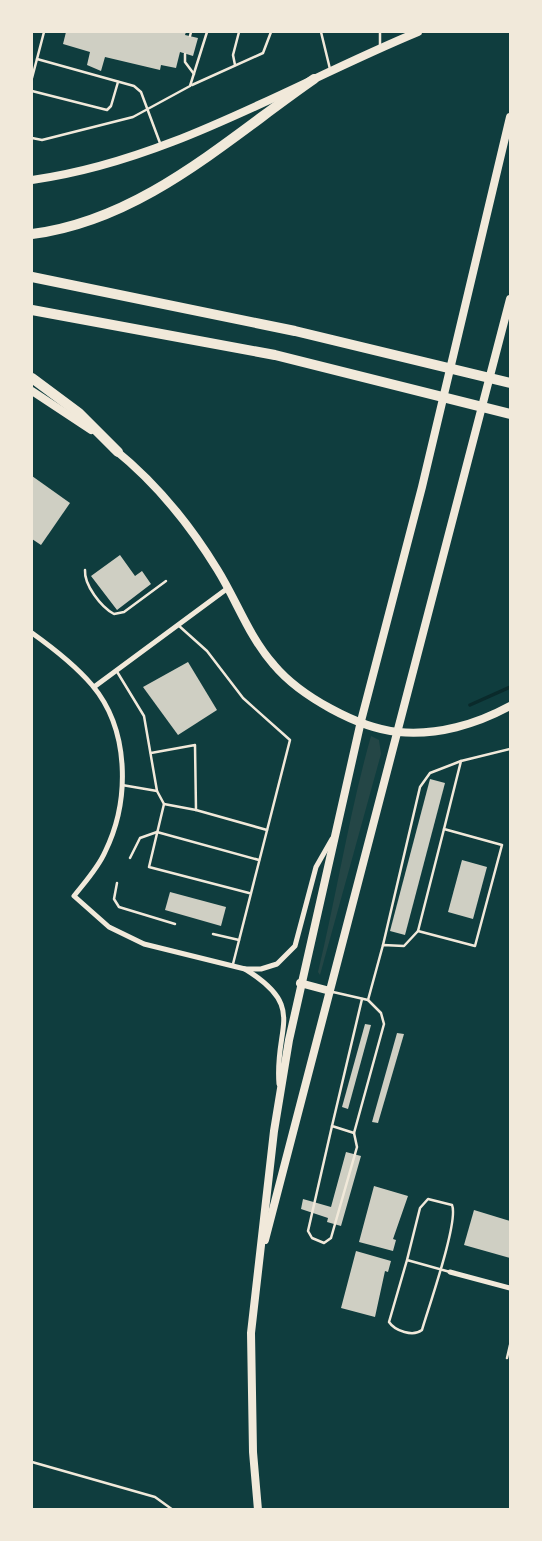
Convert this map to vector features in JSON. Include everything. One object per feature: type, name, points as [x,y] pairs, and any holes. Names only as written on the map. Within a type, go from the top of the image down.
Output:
[{"type":"highway","points":[[32,234],[81,223],[146,196],[314,79]]},
{"type":"highway","points":[[32,277],[295,331],[510,383]]},
{"type":"highway","points":[[32,310],[275,355],[510,415]]},
{"type":"highway","points":[[32,378],[79,413],[118,452]]},
{"type":"main road","points":[[32,180],[115,162],[162,146],[418,32]]},
{"type":"main road","points":[[258,1510],[253,1452],[251,1333],[280,1096],[300,983],[361,721],[422,487],[510,117]]},
{"type":"main road","points":[[258,1264],[295,1137],[330,991],[510,299]]},
{"type":"main road","points":[[32,391],[118,452],[180,516],[228,588],[261,649],[275,667],[309,696],[361,721],[397,732],[463,726],[485,720],[510,706]]},
{"type":"main road","points":[[300,983],[330,991]]},
{"type":"street","points":[[94,687],[228,588]]},
{"type":"street","points":[[32,633],[74,666],[94,687],[117,734],[122,785],[117,824],[108,845],[74,896],[109,927],[144,944],[233,967],[245,969],[277,964],[295,946],[316,867],[334,837]]},
{"type":"street","points":[[245,969],[274,989],[284,1009],[279,1065],[280,1096]]},
{"type":"street","points":[[450,1272],[510,1288]]},
{"type":"lane","points":[[32,78],[44,32]]},
{"type":"lane","points":[[190,86],[207,32]]},
{"type":"lane","points":[[235,65],[233,55],[239,32]]},
{"type":"lane","points":[[32,138],[42,140],[133,117],[266,50],[271,32]]},
{"type":"lane","points":[[321,32],[331,72]]},
{"type":"lane","points":[[380,32],[381,49]]},
{"type":"lane","points":[[185,54],[186,62],[194,74]]},
{"type":"lane","points":[[37,59],[118,82],[141,92],[162,146]]},
{"type":"lane","points":[[32,91],[107,110],[111,106],[118,82]]},
{"type":"lane","points":[[85,570],[87,582],[106,609],[114,614],[124,612],[166,580]]},
{"type":"lane","points":[[178,625],[207,651],[243,698],[290,740],[233,967]]},
{"type":"lane","points":[[116,670],[145,716],[157,791],[164,804],[149,867],[251,893]]},
{"type":"lane","points":[[151,753],[195,746],[196,810]]},
{"type":"lane","points":[[368,1000],[420,787],[430,773],[461,761],[510,749]]},
{"type":"lane","points":[[383,945],[404,946],[418,931],[461,761]]},
{"type":"lane","points":[[122,785],[157,791]]},
{"type":"lane","points":[[164,804],[267,830]]},
{"type":"lane","points":[[418,931],[475,946],[502,845],[444,829]]},
{"type":"lane","points":[[130,858],[140,838],[157,832],[259,860]]},
{"type":"lane","points":[[117,883],[114,899],[119,907],[175,924]]},
{"type":"lane","points":[[213,934],[239,940]]},
{"type":"lane","points":[[330,991],[368,1000],[376,1006],[384,1024],[355,1133],[357,1147],[331,1238],[328,1242],[319,1242],[312,1238],[309,1221],[362,999]]},
{"type":"lane","points":[[332,1126],[355,1133]]},
{"type":"lane","points":[[435,1199],[452,1205],[454,1214],[420,1333],[398,1330],[389,1322],[407,1260],[424,1201],[435,1199]]},
{"type":"lane","points":[[407,1260],[450,1272]]},
{"type":"lane","points":[[507,1358],[510,1345]]},
{"type":"lane","points":[[32,1462],[155,1497],[173,1510]]},
{"type":"shaded area","points":[[371,736],[379,740],[381,754],[320,975],[318,972]]},
{"type":"building","points":[[66,32],[186,32],[185,35],[198,38],[193,56],[180,52],[176,68],[161,65],[160,70],[105,57],[101,71],[87,65],[90,52],[63,44]]},
{"type":"building","points":[[32,476],[70,503],[41,545],[32,539]]},
{"type":"building","points":[[120,555],[135,576],[142,571],[151,584],[117,610],[91,576]]},
{"type":"building","points":[[188,662],[217,710],[178,735],[143,687]]},
{"type":"building","points":[[430,779],[445,783],[405,935],[390,931]]},
{"type":"building","points":[[462,860],[487,867],[473,919],[448,912]]},
{"type":"building","points":[[170,892],[226,907],[221,926],[165,910]]},
{"type":"building","points":[[365,1024],[371,1025],[348,1109],[342,1107]]},
{"type":"building","points":[[397,1033],[404,1034],[378,1123],[372,1122]]},
{"type":"building","points":[[346,1152],[361,1156],[341,1226],[327,1222],[328,1218],[301,1209],[303,1199],[331,1207]]},
{"type":"building","points":[[374,1186],[408,1196],[393,1239],[396,1240],[393,1251],[359,1242]]},
{"type":"building","points":[[474,1210],[510,1221],[510,1258],[464,1245]]},
{"type":"building","points":[[356,1251],[391,1261],[388,1272],[385,1271],[375,1317],[341,1308]]},
{"type":"waterway","points":[[470,705],[510,687]]}]
